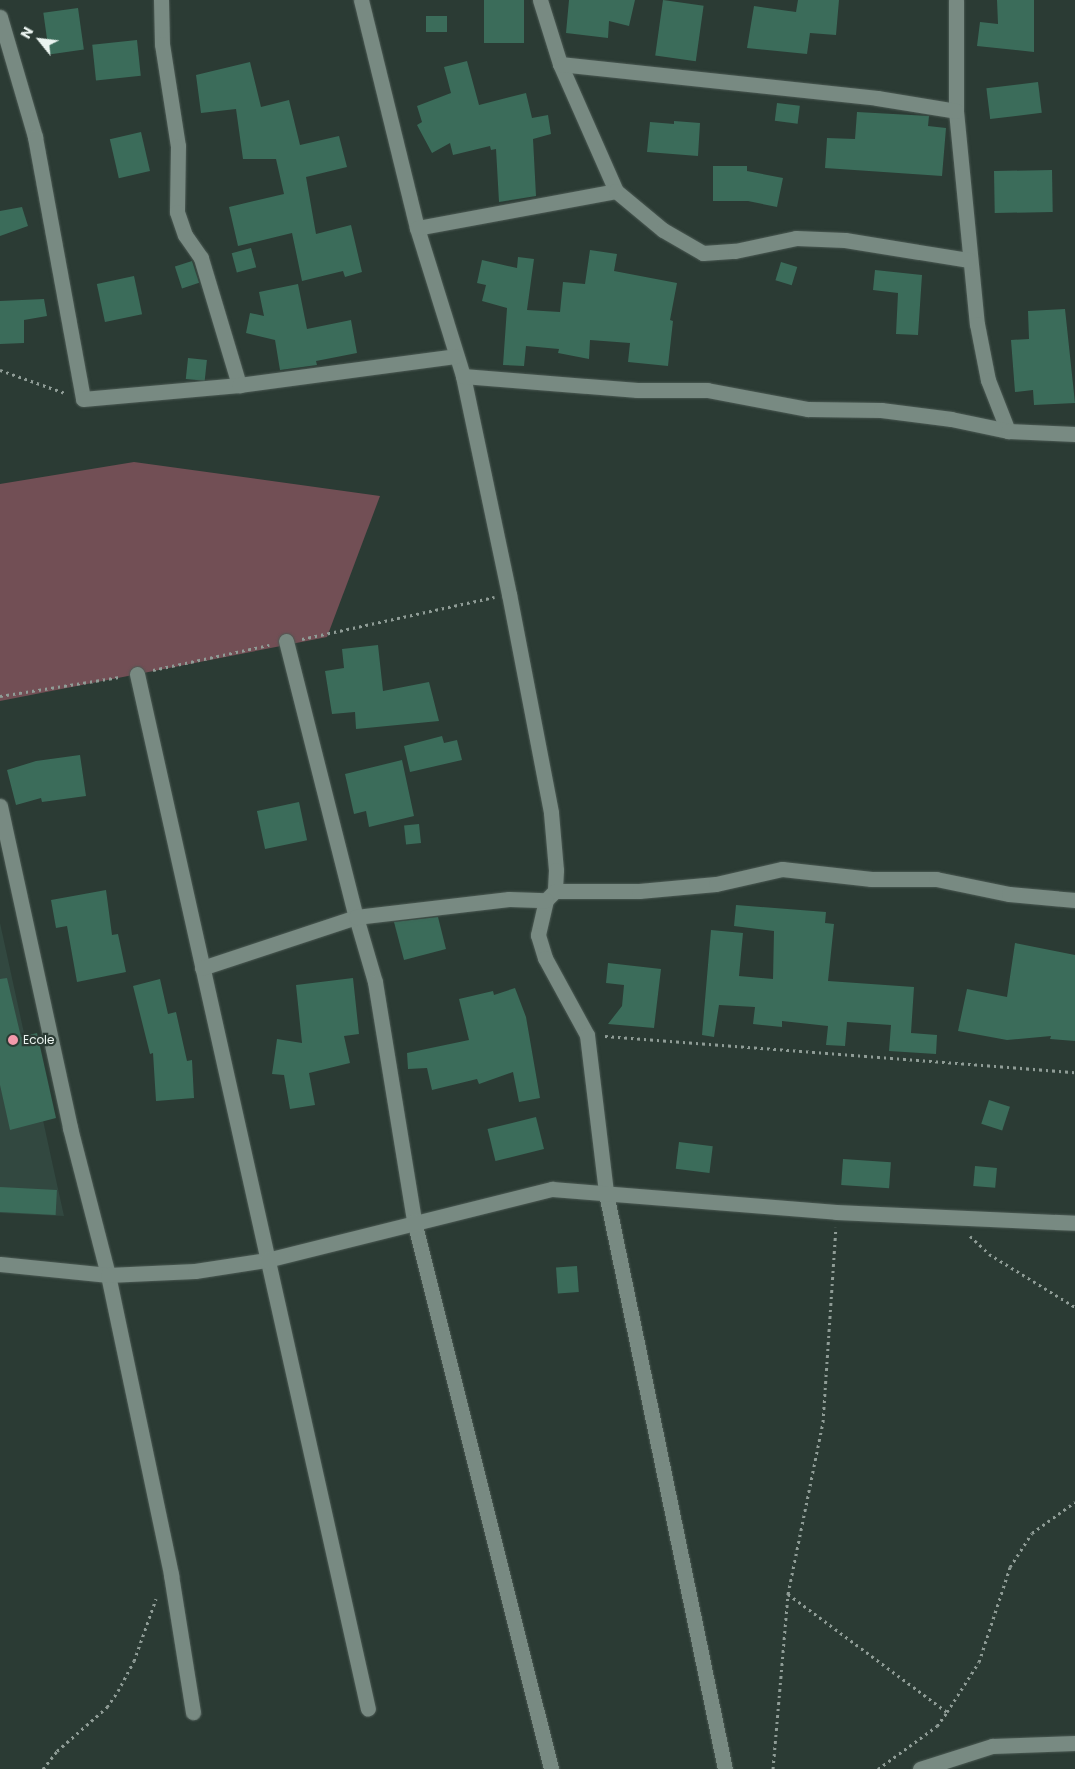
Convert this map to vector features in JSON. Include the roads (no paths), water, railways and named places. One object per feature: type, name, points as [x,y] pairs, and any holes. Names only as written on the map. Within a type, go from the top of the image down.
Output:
[{"type":"street","points":[[161,0],[162,44],[178,146],[177,212],[185,235],[201,258],[239,385]]},
{"type":"street","points":[[361,0],[417,228],[455,356],[463,376],[509,594],[551,813],[550,895],[538,935],[545,958],[587,1035],[606,1193],[724,1769]]},
{"type":"street","points":[[540,0],[560,64],[616,191],[663,230],[703,253],[735,251],[796,238],[845,240],[970,260]]},
{"type":"street","points":[[956,0],[956,111],[970,260],[988,380],[1008,431]]},
{"type":"street","points":[[0,17],[35,137],[83,399],[239,385],[455,356]]},
{"type":"street","points":[[560,64],[877,98],[956,111]]},
{"type":"street","points":[[417,228],[616,191]]},
{"type":"street","points":[[463,376],[637,390],[707,390],[808,409],[880,410],[951,419],[1008,431],[1075,434]]},
{"type":"street","points":[[286,642],[356,917],[376,982],[414,1221],[551,1769]]},
{"type":"street","points":[[137,674],[368,1709]]},
{"type":"street","points":[[0,806],[70,1128],[108,1275],[170,1575],[193,1712]]},
{"type":"street","points":[[202,968],[356,917],[550,895],[638,891],[697,885],[782,869],[871,879],[936,879],[1009,894],[1075,900]]},
{"type":"street","points":[[0,1264],[108,1275],[195,1272],[267,1260],[414,1221],[552,1189],[836,1212],[1075,1223]]},
{"type":"street","points":[[920,1769],[992,1746],[1075,1743]]},
{"type":"place","name":"Ecole","points":[[13,1040]]}]
